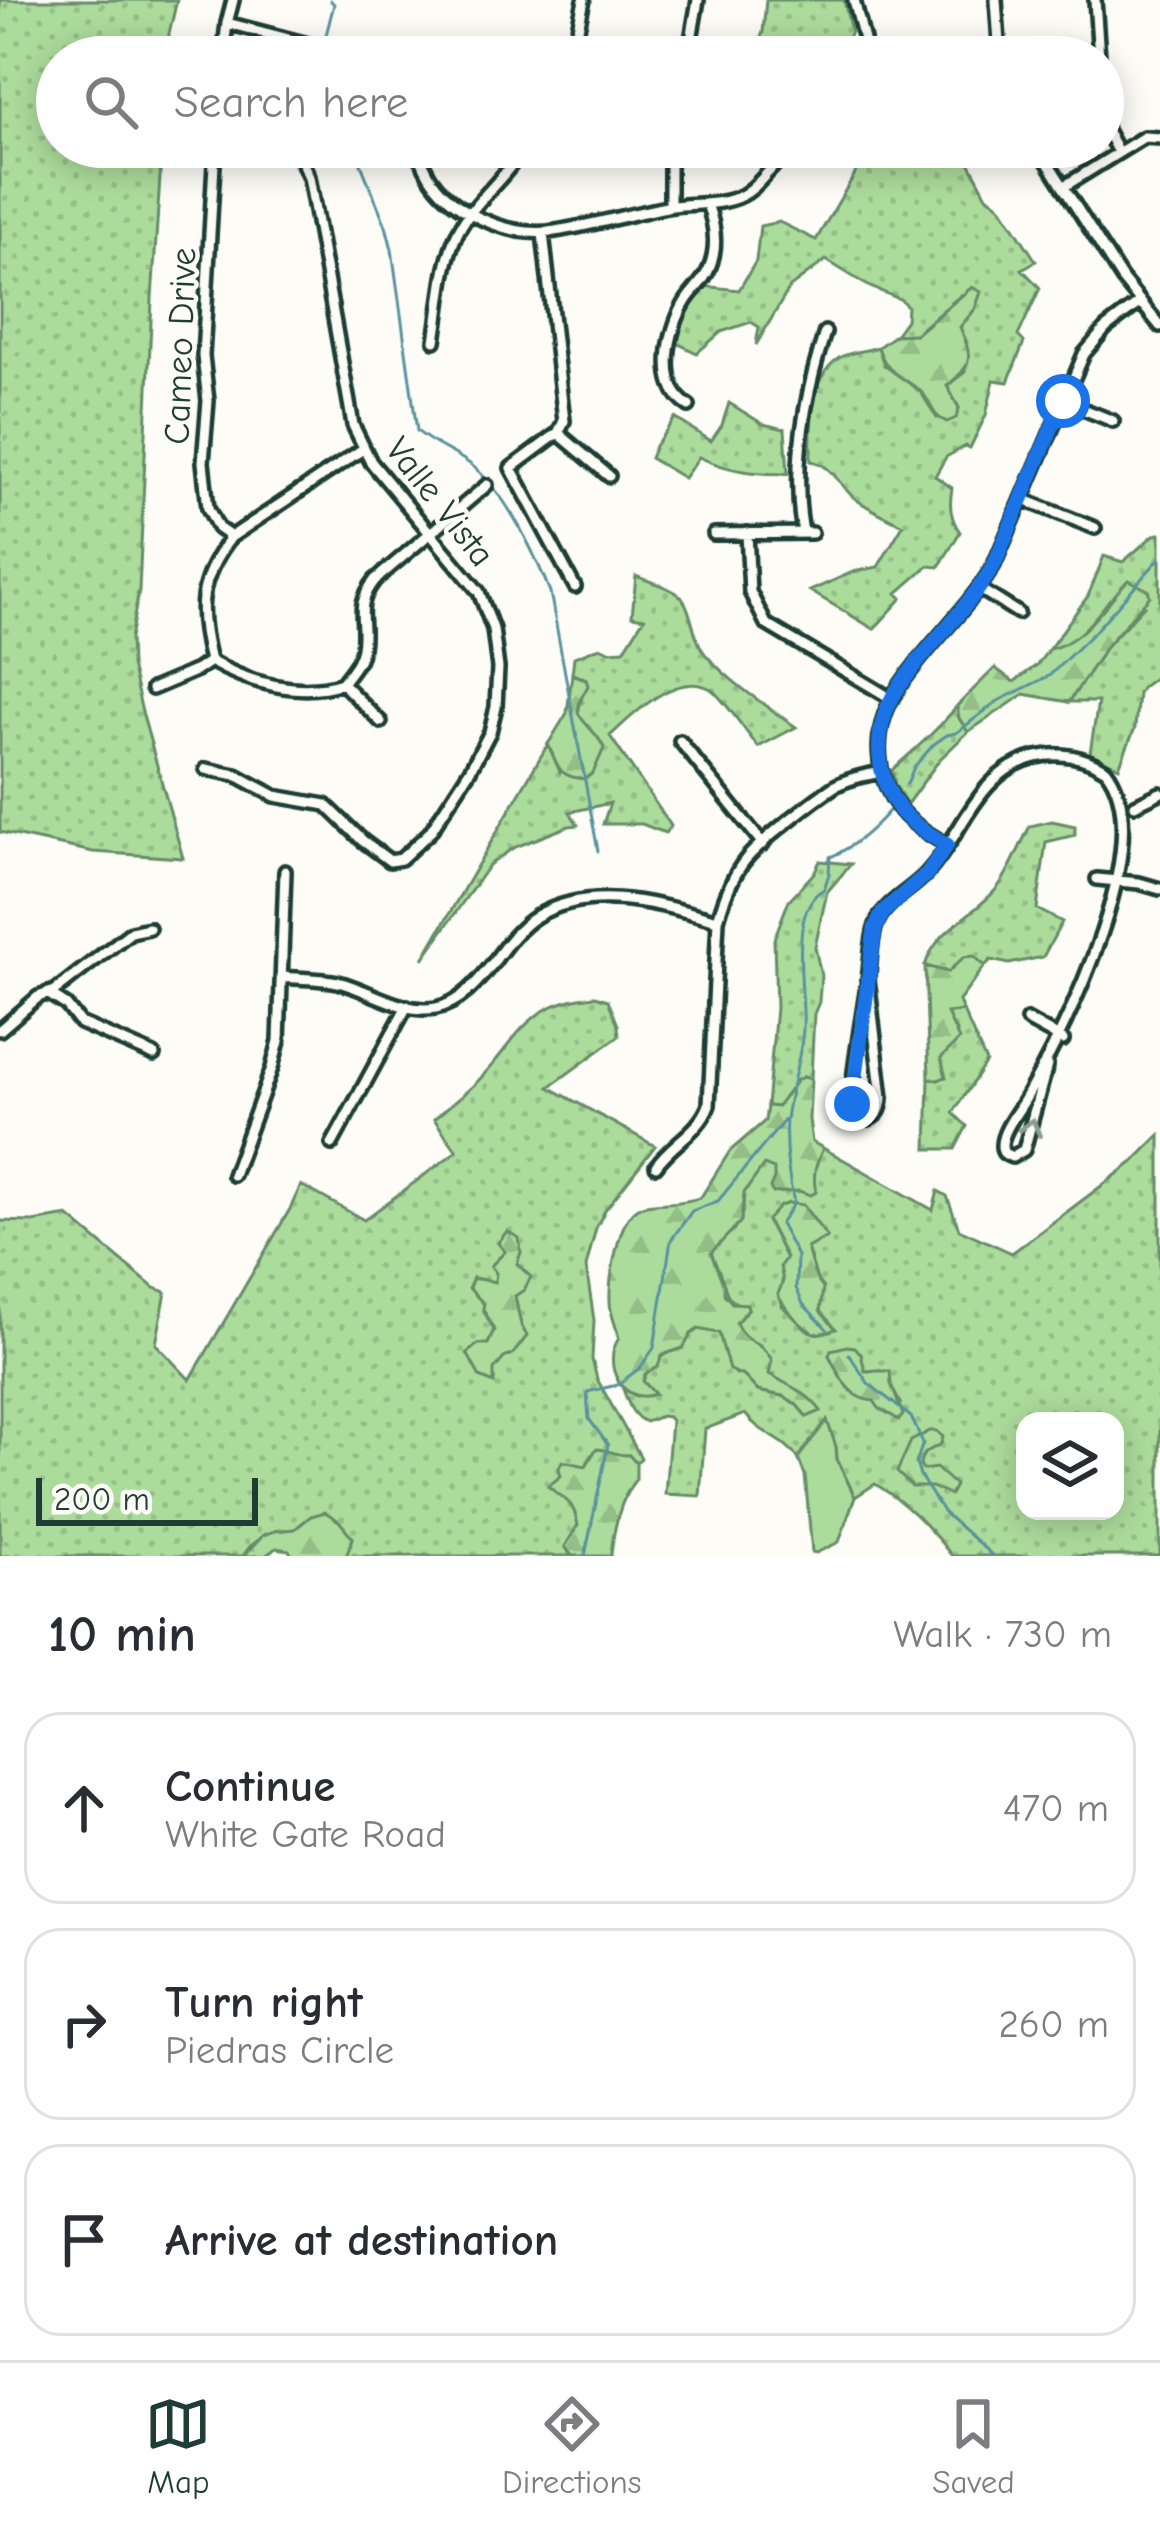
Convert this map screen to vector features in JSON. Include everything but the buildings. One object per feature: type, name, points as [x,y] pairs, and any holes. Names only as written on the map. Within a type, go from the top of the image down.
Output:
[{"type":"street","points":[[225,36],[233,0]]},
{"type":"street","points":[[576,36],[584,0]]},
{"type":"street","points":[[692,36],[698,0]]},
{"type":"street","points":[[854,0],[863,36]]},
{"type":"street","points":[[996,0],[999,36]]},
{"type":"street","points":[[1095,0],[1098,36]]},
{"type":"street","points":[[227,23],[277,36]]},
{"type":"street","points":[[1124,149],[1144,137],[1160,138]]},
{"type":"street","name":"Cameo Drive","points":[[214,168],[202,462],[208,508],[218,528],[231,537]]},
{"type":"street","name":"Valle Vista","points":[[206,769],[236,775],[275,796],[326,806],[390,861],[401,859],[437,822],[490,732],[496,707],[493,629],[478,592],[363,449],[353,425],[305,168]]},
{"type":"street","points":[[425,168],[441,191],[471,214],[543,232],[670,206],[729,201],[752,189],[769,168]]},
{"type":"street","points":[[435,341],[460,229],[509,168]]},
{"type":"street","points":[[670,168],[670,206]]},
{"type":"street","points":[[1051,168],[1139,303],[1160,326]]},
{"type":"street","points":[[1063,187],[1093,168]]},
{"type":"street","points":[[689,406],[672,385],[668,353],[676,320],[708,272],[713,254],[713,220],[707,204]]},
{"type":"street","points":[[543,232],[564,421],[558,433],[511,468],[574,587]]},
{"type":"street","points":[[947,845],[901,810],[881,772],[884,716],[892,699],[980,589],[1007,540],[1078,364],[1094,340],[1139,303]]},
{"type":"street","points":[[713,534],[808,533],[801,458],[804,412],[825,332]]},
{"type":"street","points":[[1063,401],[1113,421]]},
{"type":"street","points":[[558,433],[609,476]]},
{"type":"street","points":[[363,449],[231,537],[215,557],[202,592],[202,631],[210,661],[287,688],[322,690],[342,683],[362,651],[360,608],[367,590],[487,485]]},
{"type":"street","points":[[1022,499],[1095,528]]},
{"type":"street","points":[[747,533],[750,592],[766,624],[892,699]]},
{"type":"street","points":[[980,589],[1018,614]]},
{"type":"street","points":[[152,689],[210,661]]},
{"type":"street","points":[[342,683],[381,722]]},
{"type":"street","points":[[680,741],[763,844]]},
{"type":"street","points":[[868,979],[882,1098],[881,1108],[869,1119],[854,1110],[851,1097],[875,929],[883,912],[927,874],[992,779],[1014,764],[1044,754],[1066,755],[1108,771],[1124,786],[1137,811],[1160,793]]},
{"type":"street","points":[[656,1166],[697,1127],[709,1105],[718,920],[734,877],[747,858],[836,786],[881,772]]},
{"type":"street","points":[[1136,897],[1142,869]]},
{"type":"street","points":[[232,1175],[279,1041],[285,871]]},
{"type":"street","points":[[1097,879],[1160,889]]},
{"type":"street","points":[[282,977],[337,982],[407,1006],[438,1008],[476,984],[536,916],[573,902],[605,898],[646,902],[718,920]]},
{"type":"street","points":[[0,1030],[38,997],[131,932],[149,928]]},
{"type":"street","points":[[1046,1065],[1024,1150],[1018,1156],[1007,1156],[1001,1148],[1006,1133],[1046,1065],[1063,1040],[1098,979]]},
{"type":"street","points":[[51,992],[80,1023],[154,1054]]},
{"type":"street","points":[[332,1144],[407,1006]]},
{"type":"street","points":[[1027,1020],[1063,1040]]},
{"type":"green space","points":[[0,0],[177,0],[169,36],[36,36],[36,168],[161,168],[139,590],[130,638],[142,712],[183,858],[93,852],[0,832]]},
{"type":"green space","points":[[766,0],[844,0],[851,32],[849,36],[762,36]]},
{"type":"green space","points":[[857,168],[972,168],[987,196],[1001,207],[1036,261],[1022,269],[1040,288],[1018,336],[1024,342],[1008,382],[994,380],[986,415],[970,448],[946,457],[935,476],[952,488],[951,511],[960,532],[939,567],[928,566],[897,593],[902,598],[874,629],[810,591],[853,572],[878,567],[903,525],[857,500],[825,467],[811,461],[817,391],[839,358],[878,347],[884,365],[920,391],[937,418],[959,408],[947,386],[965,372],[966,341],[960,327],[975,309],[961,295],[915,334],[895,335],[906,320],[907,306],[826,260],[790,287],[756,345],[759,327],[751,322],[721,332],[697,353],[675,342],[703,286],[739,290],[756,261],[760,226],[779,222],[816,240]]},
{"type":"green space","points":[[972,287],[981,292],[975,309],[960,327],[968,360],[947,386],[959,408],[956,418],[947,422],[937,416],[920,391],[890,369],[878,347],[895,335],[916,334]]},
{"type":"green space","points":[[729,403],[763,424],[785,429],[788,474],[742,471],[699,457],[684,478],[650,458],[675,418],[711,441]]},
{"type":"green space","points":[[1160,534],[1160,674],[1138,693],[1135,728],[1119,767],[1090,753],[1098,702],[1069,702],[1108,644],[1144,606],[1110,599],[1076,637],[1049,649],[1088,596],[1104,556],[1123,562]]},
{"type":"green space","points":[[636,576],[679,595],[706,655],[796,727],[758,747],[709,688],[682,685],[655,698],[610,736],[671,826],[665,833],[642,824],[603,824],[610,803],[570,812],[578,825],[513,848],[489,865],[423,959],[548,744],[560,772],[587,727],[578,713],[586,679],[572,674],[574,657],[600,647],[624,650],[644,618],[632,616]]},
{"type":"green space","points":[[1128,580],[1148,590],[1150,596],[1108,644],[1069,702],[1024,694],[968,732],[957,706],[995,668],[1014,682],[1049,649],[1083,631]]},
{"type":"green space","points":[[572,674],[586,679],[578,713],[604,748],[593,773],[585,779],[564,773],[548,744],[567,713]]},
{"type":"green space","points":[[957,706],[968,732],[940,759],[907,804],[892,770]]},
{"type":"green space","points":[[1052,821],[1075,826],[1075,835],[1046,842],[1037,909],[1062,922],[1043,957],[1009,964],[991,960],[985,966],[974,957],[948,972],[925,966],[947,932],[998,887],[1030,826]]},
{"type":"green space","points":[[820,861],[851,864],[827,892],[815,947],[821,975],[811,1079],[803,1077],[777,1107],[767,1106],[776,1008],[774,939],[789,900]]},
{"type":"green space","points":[[974,956],[985,966],[959,1001],[963,1011],[947,1013],[959,1040],[941,1058],[946,1077],[929,1078],[925,966],[948,972],[964,957]]},
{"type":"green space","points":[[595,996],[608,1000],[619,1036],[549,1087],[655,1146],[605,1210],[586,1267],[597,1379],[641,1458],[636,1463],[629,1455],[591,1455],[586,1466],[561,1476],[556,1493],[572,1506],[578,1525],[565,1547],[572,1556],[346,1556],[353,1538],[311,1516],[295,1529],[275,1531],[251,1545],[243,1556],[0,1556],[0,1221],[68,1216],[154,1288],[166,1292],[156,1344],[190,1380],[301,1185],[364,1220],[457,1151],[434,1119],[477,1082],[526,1025],[553,1006]],"holes":[[[505,1252],[521,1270],[514,1295],[521,1325],[493,1370],[494,1381],[488,1344],[494,1329],[484,1304],[469,1288],[473,1278],[495,1282],[491,1266]]]},
{"type":"green space","points":[[963,1011],[986,1062],[953,1113],[967,1126],[955,1149],[927,1149],[929,1078],[938,1080],[940,1058],[957,1032],[947,1012]]},
{"type":"green space","points":[[803,1077],[811,1079],[812,1142],[823,1148],[815,1169],[816,1192],[773,1193],[774,1169],[764,1165],[744,1193],[741,1221],[711,1253],[724,1294],[732,1303],[747,1304],[736,1323],[772,1360],[769,1374],[804,1394],[821,1411],[807,1417],[783,1396],[758,1391],[744,1376],[729,1370],[719,1333],[698,1329],[683,1348],[662,1355],[658,1367],[645,1374],[643,1381],[655,1394],[633,1394],[618,1380],[612,1359],[619,1338],[610,1306],[611,1279],[624,1225],[642,1206],[701,1197],[730,1151],[765,1121],[767,1106],[777,1107]]},
{"type":"green space","points":[[1160,1135],[1160,1556],[952,1556],[916,1516],[875,1484],[855,1497],[837,1459],[827,1421],[798,1458],[745,1414],[705,1429],[700,1496],[665,1494],[671,1421],[661,1416],[641,1420],[623,1389],[636,1396],[655,1394],[643,1381],[649,1369],[664,1355],[683,1348],[698,1329],[719,1333],[736,1374],[758,1391],[783,1396],[807,1417],[781,1381],[769,1374],[760,1345],[741,1336],[735,1323],[748,1309],[728,1294],[711,1252],[733,1231],[743,1210],[744,1193],[764,1164],[774,1169],[779,1192],[799,1191],[813,1179],[823,1148],[933,1210],[938,1191],[947,1196],[959,1229],[1012,1253],[1132,1163]],"holes":[[[775,1213],[808,1215],[827,1237],[807,1248],[821,1305],[809,1331],[782,1306],[786,1258],[767,1221]],[[831,1350],[861,1363],[865,1371],[878,1370],[900,1403],[862,1397],[848,1388],[829,1355]]]},
{"type":"green space","points":[[789,1203],[803,1205],[827,1237],[807,1248],[823,1288],[820,1311],[836,1329],[819,1334],[809,1331],[778,1294],[783,1281],[780,1266],[786,1258],[767,1220]]},
{"type":"green space","points":[[507,1231],[519,1238],[517,1264],[531,1277],[515,1296],[527,1336],[494,1370],[494,1383],[480,1377],[467,1353],[478,1344],[488,1344],[494,1330],[484,1304],[469,1288],[473,1278],[495,1282],[491,1266],[505,1252],[498,1243]]},
{"type":"green space","points":[[847,1346],[861,1354],[865,1371],[890,1371],[903,1415],[899,1420],[846,1385],[829,1355]]},
{"type":"green space","points":[[827,1420],[837,1460],[855,1497],[839,1542],[816,1553],[812,1552],[805,1475],[798,1458]]},
{"type":"green space","points":[[930,1431],[943,1437],[941,1444],[924,1454],[920,1466],[936,1468],[955,1485],[950,1495],[932,1487],[912,1487],[897,1472],[911,1441]]},
{"type":"green space","points":[[596,1449],[629,1455],[636,1463],[636,1479],[618,1515],[611,1556],[572,1556],[565,1547],[578,1525],[574,1510],[548,1486],[561,1476],[562,1461],[586,1466]]},
{"type":"green space","points":[[325,1512],[353,1538],[346,1556],[292,1556],[289,1550],[276,1548],[265,1556],[243,1556],[263,1535],[295,1529]]},
{"type":"waterway","points":[[326,36],[334,4],[330,0]]},
{"type":"waterway","points":[[363,168],[392,249],[417,431],[487,480],[519,526],[550,592],[598,851]]},
{"type":"waterway","points":[[907,784],[914,767],[934,744],[998,701],[1049,676],[1160,558]]},
{"type":"waterway","points":[[827,1329],[803,1304],[796,1288],[797,1256],[780,1224],[794,1203],[786,1131],[803,1029],[801,933],[812,899],[824,889],[830,857],[847,849],[889,811]]},
{"type":"waterway","points":[[585,1556],[608,1445],[589,1419],[587,1392],[617,1385],[640,1368],[654,1348],[671,1240],[692,1211],[718,1201],[787,1117]]},
{"type":"waterway","points":[[849,1354],[868,1383],[911,1417],[923,1443],[916,1463],[920,1476],[944,1513],[993,1556]]},
{"type":"route","points":[[852,1104],[875,929],[883,912],[927,874],[947,845],[911,821],[885,783],[880,752],[884,716],[897,691],[994,565],[1063,401]]}]
